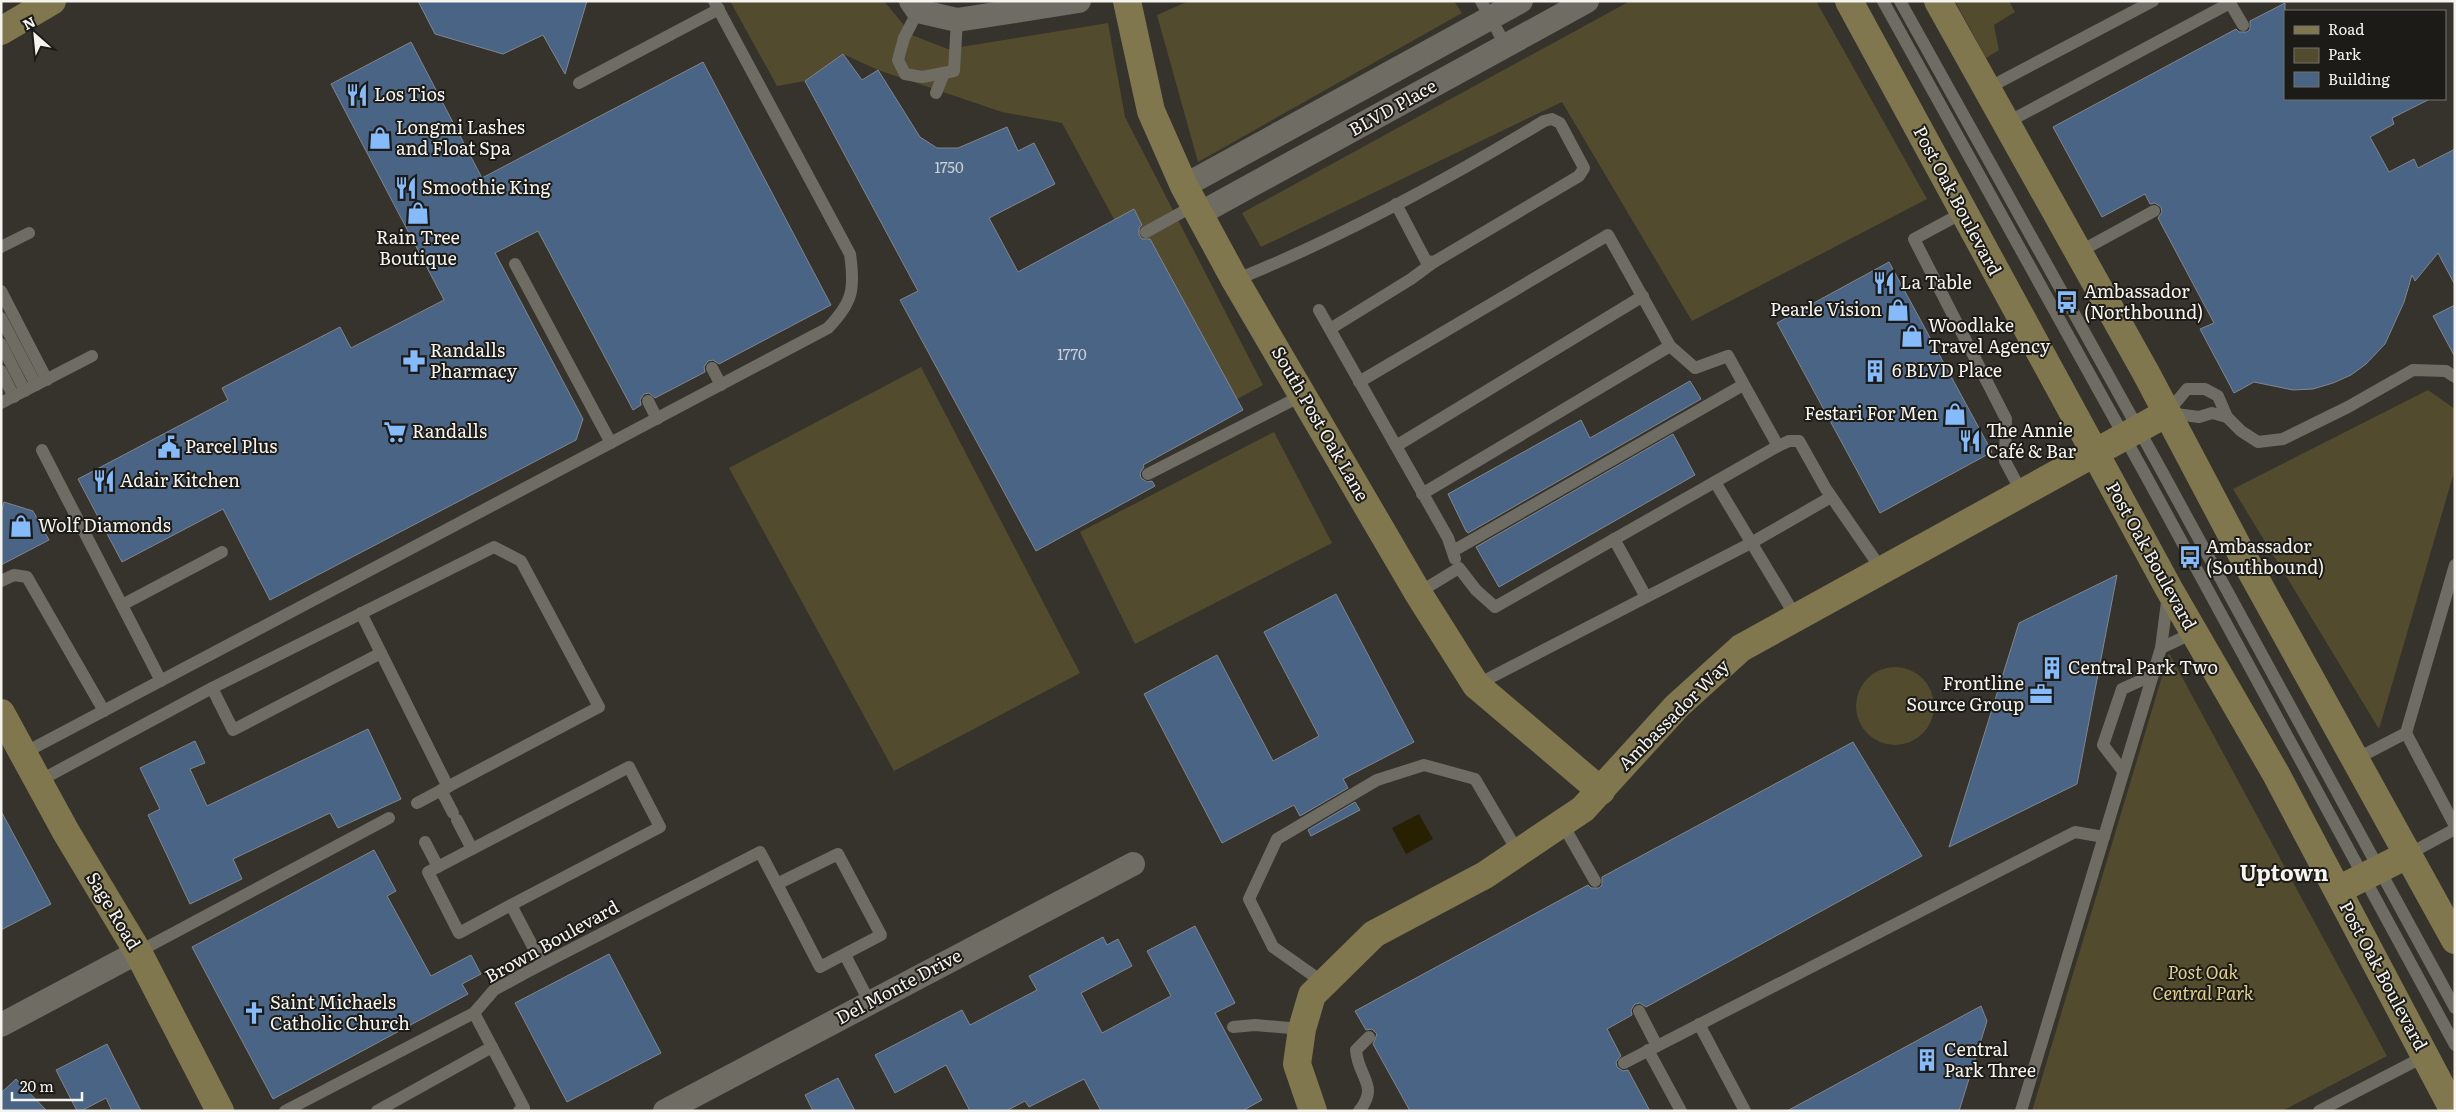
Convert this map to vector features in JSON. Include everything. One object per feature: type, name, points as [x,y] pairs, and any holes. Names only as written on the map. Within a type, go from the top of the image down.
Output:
[{"type":"main road","points":[[1,31],[52,1]]},
{"type":"main road","name":"South Post Oak Lane","points":[[1127,1],[1151,111],[1193,202],[1235,280],[1418,593],[1476,685],[1601,791]]},
{"type":"main road","name":"Post Oak Boulevard","points":[[1849,1],[2168,589],[2276,774],[2454,1111]]},
{"type":"main road","points":[[1938,1],[2079,252],[2354,760],[2455,940]]},
{"type":"main road","name":"Ambassador Way","points":[[1313,1111],[1297,1064],[1302,1029],[1312,995],[1374,934],[1485,875],[1583,809],[1678,706],[1741,648],[2167,413]]},
{"type":"main road","name":"Sage Road","points":[[1,712],[66,832],[138,952],[220,1111]]},
{"type":"main road","points":[[2338,890],[2406,855]]},
{"type":"street","points":[[914,6],[957,20],[1080,1]]},
{"type":"street","name":"BLVD Place","points":[[1193,202],[1485,10],[1521,1]]},
{"type":"street","name":"BLVD Place","points":[[1193,202],[1506,46],[1586,1]]},
{"type":"street","name":"Del Monte Drive","points":[[665,1111],[1133,864]]},
{"type":"street","points":[[1,1025],[138,952]]},
{"type":"lane","points":[[1883,1],[2131,433]]},
{"type":"lane","points":[[1900,1],[2131,433],[2371,873],[2455,1045]]},
{"type":"lane","points":[[1986,89],[2153,1]]},
{"type":"lane","points":[[2006,123],[2230,3],[2243,25]]},
{"type":"lane","points":[[24,753],[828,328],[844,312],[851,298],[853,276],[850,254],[716,5],[579,83]]},
{"type":"lane","points":[[914,6],[898,60],[905,74],[922,77],[954,71],[957,20]]},
{"type":"lane","points":[[1485,10],[1506,46]]},
{"type":"lane","points":[[936,94],[944,73]]},
{"type":"lane","points":[[1235,280],[1284,261],[1466,168],[1544,121],[1552,118],[1560,123],[1584,168],[1579,176],[1434,262],[1411,279],[1330,330]]},
{"type":"lane","points":[[1146,232],[1193,202]]},
{"type":"lane","points":[[1396,204],[1426,261],[1434,262]]},
{"type":"lane","points":[[2079,252],[2154,211]]},
{"type":"lane","points":[[1964,212],[1914,239],[2006,419],[2005,461],[2022,493]]},
{"type":"lane","points":[[1,247],[29,233]]},
{"type":"lane","points":[[1359,382],[1608,235],[1670,346],[1695,368],[1728,356],[1778,446]]},
{"type":"lane","points":[[515,264],[611,443]]},
{"type":"lane","points":[[1,291],[18,394]]},
{"type":"lane","points":[[1396,446],[1642,296]]},
{"type":"lane","points":[[1319,310],[1448,538],[1458,568],[1476,590],[1495,607],[1789,441],[1799,441],[1831,497],[1882,570]]},
{"type":"lane","points":[[1,318],[18,394]]},
{"type":"lane","points":[[1,344],[18,394]]},
{"type":"lane","points":[[1422,494],[1670,346]]},
{"type":"lane","points":[[18,394],[92,356]]},
{"type":"lane","points":[[712,368],[721,385]]},
{"type":"lane","points":[[2167,413],[2187,389],[2205,389],[2218,396],[2227,417],[2241,432],[2258,442],[2283,439],[2413,370],[2446,372],[2455,377]]},
{"type":"lane","points":[[1,371],[18,394]]},
{"type":"lane","points":[[1453,551],[1744,385]]},
{"type":"lane","points":[[1148,474],[1303,395]]},
{"type":"lane","points":[[648,401],[658,419]]},
{"type":"lane","points":[[2167,413],[2199,417],[2212,413],[2227,417]]},
{"type":"lane","points":[[42,450],[161,681]]},
{"type":"lane","points":[[1715,482],[1796,617]]},
{"type":"lane","points":[[1476,685],[1751,543],[1831,497]]},
{"type":"lane","points":[[1614,539],[1646,597]]},
{"type":"lane","points":[[38,781],[212,688],[494,547],[521,561],[599,707],[417,803]]},
{"type":"lane","points":[[122,605],[222,552]]},
{"type":"lane","points":[[2406,855],[2455,828],[2406,733],[2455,565]]},
{"type":"lane","points":[[1418,593],[1458,568]]},
{"type":"lane","points":[[1,582],[14,575],[27,577],[104,711]]},
{"type":"lane","points":[[2021,1111],[2161,648],[2162,623],[2168,589]]},
{"type":"lane","points":[[361,613],[472,849]]},
{"type":"lane","points":[[2161,648],[2193,633]]},
{"type":"lane","points":[[212,688],[233,730],[381,653]]},
{"type":"lane","points":[[2124,771],[2103,745],[2122,689],[2153,675]]},
{"type":"lane","points":[[2354,760],[2406,733]]},
{"type":"lane","points":[[1324,983],[1273,947],[1249,899],[1278,839],[1377,780],[1424,764],[1475,779],[1518,852]]},
{"type":"lane","points":[[629,767],[660,827],[459,933],[428,872],[438,867],[629,767]]},
{"type":"lane","points":[[138,952],[389,818]]},
{"type":"lane","points":[[1562,823],[1594,881]]},
{"type":"lane","points":[[1624,1063],[2075,832],[2104,837]]},
{"type":"lane","points":[[425,842],[438,867]]},
{"type":"lane","name":"Brown Boulevard","points":[[285,1111],[474,1013],[494,990],[760,852],[777,884]]},
{"type":"lane","points":[[838,854],[881,935],[845,954],[820,967],[777,884],[838,854]]},
{"type":"lane","points":[[2371,873],[2455,1008]]},
{"type":"lane","points":[[511,905],[542,964]]},
{"type":"lane","points":[[845,954],[870,1003]]},
{"type":"lane","points":[[1639,1011],[1681,1111]]},
{"type":"lane","points":[[474,1013],[524,1108],[519,1111]]},
{"type":"lane","points":[[1699,1024],[1745,1111]]},
{"type":"lane","points":[[1233,1027],[1255,1025],[1302,1029]]},
{"type":"lane","points":[[1359,1111],[1368,1099],[1370,1091],[1357,1059],[1356,1050],[1369,1037]]},
{"type":"lane","points":[[377,1111],[492,1047]]},
{"type":"lane","points":[[2319,1111],[2425,1056]]},
{"type":"green space","points":[[730,1],[884,1],[912,35],[948,49],[1108,23],[1125,117],[1263,385],[1217,410],[1062,123],[1002,112],[878,70],[843,54],[805,81],[777,86]]},
{"type":"green space","points":[[1189,1],[1454,1],[1462,13],[1198,162],[1157,15]]},
{"type":"green space","points":[[1630,1],[1816,1],[1927,199],[1692,321],[1562,102],[1261,247],[1242,213]]},
{"type":"green space","points":[[1955,1],[2009,1],[2015,12],[1994,25],[1999,50],[1986,58]]},
{"type":"green space","points":[[921,367],[1080,673],[894,771],[729,468]]},
{"type":"green space","points":[[2428,390],[2455,409],[2455,469],[2379,729],[2233,489]]},
{"type":"green space","points":[[1274,432],[1332,543],[1135,644],[1080,532]]},
{"type":"green space","name":"Post Oak Central Park","points":[[2169,653],[2387,1056],[2282,1111],[2032,1111]]},
{"type":"green space","points":[[1895,667],[1910,670],[1927,684],[1931,691],[1934,706],[1931,721],[1917,738],[1910,742],[1895,745],[1880,742],[1863,728],[1859,721],[1856,706],[1859,691],[1873,674],[1880,670]]},
{"type":"shaded area","points":[[1419,814],[1433,839],[1406,854],[1392,828]]},
{"type":"building","points":[[418,1],[587,1],[565,74],[543,35],[503,54],[435,34]]},
{"type":"building","points":[[2285,3],[2284,100],[2428,100],[2392,118],[2394,124],[2370,137],[2389,172],[2414,159],[2418,168],[2455,149],[2455,285],[2438,253],[2415,281],[2412,275],[2404,302],[2385,344],[2366,364],[2351,375],[2313,389],[2293,390],[2254,382],[2234,393],[2200,329],[2214,323],[2158,218],[2162,212],[2161,207],[2155,203],[2150,204],[2145,194],[2102,217],[2053,127],[2236,29],[2239,32],[2247,32],[2250,29],[2250,21]]},
{"type":"building","points":[[411,42],[482,178],[703,62],[831,305],[719,364],[713,360],[708,361],[704,367],[705,372],[655,398],[649,393],[644,394],[640,400],[641,405],[633,410],[538,231],[495,253],[583,419],[576,440],[270,600],[223,509],[122,562],[78,479],[228,400],[222,388],[340,327],[351,348],[444,300],[331,84]]},
{"type":"building","points":[[843,54],[862,80],[878,70],[920,137],[937,148],[958,148],[1007,127],[1018,151],[1034,143],[1055,184],[989,218],[1018,272],[1134,209],[1142,225],[1139,228],[1139,235],[1142,239],[1150,239],[1243,410],[1143,465],[1144,467],[1140,473],[1141,478],[1147,482],[1152,481],[1155,486],[1036,551],[900,300],[918,291],[805,81]]},
{"type":"building","name":"6 BLVD Place","points":[[1889,262],[1992,452],[1880,513],[1777,323]]},
{"type":"building","points":[[2455,305],[2455,357],[2433,316]]},
{"type":"building","points":[[1690,381],[1701,399],[1468,533],[1466,531],[1448,494],[1581,420],[1590,438]]},
{"type":"building","points":[[1673,434],[1695,475],[1499,587],[1476,547]]},
{"type":"building","name":"Wolf Diamonds","points":[[4,502],[33,511],[49,540],[1,565],[1,514]]},
{"type":"building","name":"Central Park Two","points":[[2117,575],[2077,784],[1949,847],[2019,623]]},
{"type":"building","points":[[1336,594],[1414,742],[1343,779],[1348,788],[1300,816],[1294,805],[1222,843],[1144,694],[1217,655],[1273,761],[1319,736],[1264,632]]},
{"type":"building","points":[[368,729],[401,799],[338,828],[330,813],[233,859],[242,879],[190,904],[148,815],[160,809],[140,768],[195,741],[205,763],[190,769],[207,806]]},
{"type":"building","points":[[1853,742],[1922,856],[1646,1007],[1640,1003],[1635,1004],[1631,1010],[1632,1015],[1607,1029],[1621,1056],[1616,1062],[1617,1067],[1623,1071],[1628,1070],[1650,1111],[1410,1111],[1373,1044],[1377,1034],[1372,1029],[1366,1030],[1355,1011],[1588,885],[1591,888],[1599,888],[1602,885],[1602,877]]},
{"type":"building","points":[[1355,802],[1360,810],[1311,836],[1308,830]]},
{"type":"building","points":[[1,811],[51,904],[1,930]]},
{"type":"building","points":[[374,850],[396,891],[387,896],[431,976],[471,955],[481,974],[462,984],[468,994],[273,1099],[192,947]]},
{"type":"building","points":[[1195,926],[1235,1003],[1215,1013],[1262,1100],[1242,1111],[1101,1111],[1084,1079],[1029,1107],[1025,1101],[1006,1111],[970,1111],[946,1065],[895,1093],[875,1055],[962,1010],[970,1025],[1037,990],[1029,976],[1103,937],[1107,945],[1118,939],[1132,966],[1081,993],[1102,1033],[1171,996],[1147,951]]},
{"type":"building","points":[[609,954],[661,1053],[567,1102],[515,1003]]},
{"type":"building","name":"Central Park Three","points":[[1981,1006],[1987,1021],[1959,1111],[1787,1111]]},
{"type":"building","points":[[107,1044],[141,1111],[112,1111],[106,1098],[81,1111],[77,1111],[56,1070]]},
{"type":"building","points":[[838,1078],[855,1111],[813,1111],[805,1095]]},
{"type":"building","points":[[16,1079],[47,1111],[1,1111],[1,1093]]},
{"type":"place","name":"Los Tios","points":[[357,95]]},
{"type":"place","name":"Longmi Lashes and Float Spa","points":[[380,138]]},
{"type":"place","name":"Smoothie King","points":[[406,188]]},
{"type":"place","name":"Rain Tree Boutique","points":[[418,213]]},
{"type":"place","name":"La Table","points":[[1884,283]]},
{"type":"place","name":"Ambassador (Northbound)","points":[[2067,302]]},
{"type":"place","name":"Pearle Vision","points":[[1898,310]]},
{"type":"place","name":"Woodlake Travel Agency","points":[[1912,336]]},
{"type":"place","name":"Randalls Pharmacy","points":[[414,361]]},
{"type":"place","name":"6 BLVD Place","points":[[1875,371]]},
{"type":"place","name":"Festari For Men","points":[[1955,414]]},
{"type":"place","name":"Randalls","points":[[395,432]]},
{"type":"place","name":"The Annie Café & Bar","points":[[1970,441]]},
{"type":"place","name":"Parcel Plus","points":[[169,447]]},
{"type":"place","name":"Adair Kitchen","points":[[104,481]]},
{"type":"place","name":"Wolf Diamonds","points":[[21,526]]},
{"type":"place","name":"Ambassador (Southbound)","points":[[2190,557]]},
{"type":"place","name":"Central Park Two","points":[[2052,668]]},
{"type":"place","name":"Frontline Source Group","points":[[2041,694]]},
{"type":"place","name":"Saint Michaels Catholic Church","points":[[254,1013]]},
{"type":"place","name":"Central Park Three","points":[[1927,1060]]},
{"type":"district","name":"Uptown","points":[[2284,873]]}]
